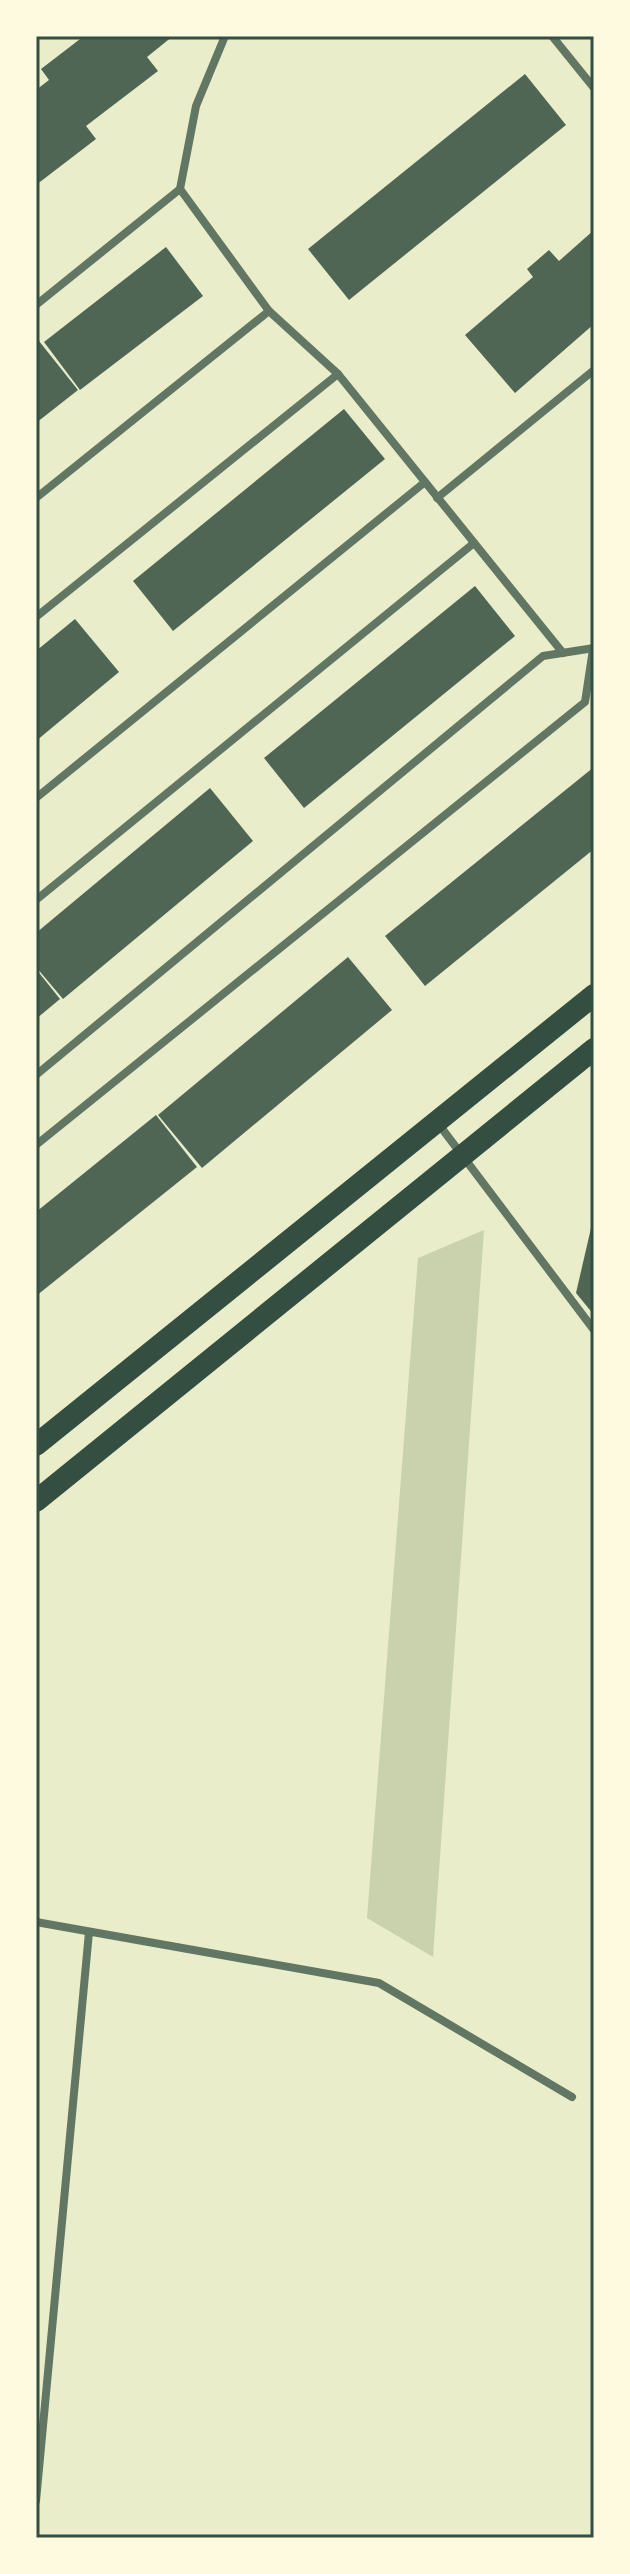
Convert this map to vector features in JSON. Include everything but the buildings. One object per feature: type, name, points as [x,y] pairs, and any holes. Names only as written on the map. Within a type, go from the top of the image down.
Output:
[{"type":"highway","points":[[36,1445],[594,995]]},
{"type":"highway","points":[[36,1501],[594,1049]]},
{"type":"street","points":[[36,305],[180,189],[196,106],[225,36]]},
{"type":"street","points":[[552,36],[594,88]]},
{"type":"street","points":[[180,189],[269,311],[338,374],[563,653]]},
{"type":"street","points":[[36,498],[269,311]]},
{"type":"street","points":[[437,498],[594,370]]},
{"type":"street","points":[[36,617],[338,374]]},
{"type":"street","points":[[36,798],[425,482]]},
{"type":"street","points":[[36,900],[474,543]]},
{"type":"street","points":[[36,1075],[543,656],[593,648],[585,702],[36,1145]]},
{"type":"street","points":[[437,1122],[594,1330]]},
{"type":"street","points":[[36,1922],[379,1983],[572,2097]]},
{"type":"street","points":[[36,2501],[89,1932]]},
{"type":"green space","points":[[484,1230],[433,1957],[367,1918],[418,1258]]}]
